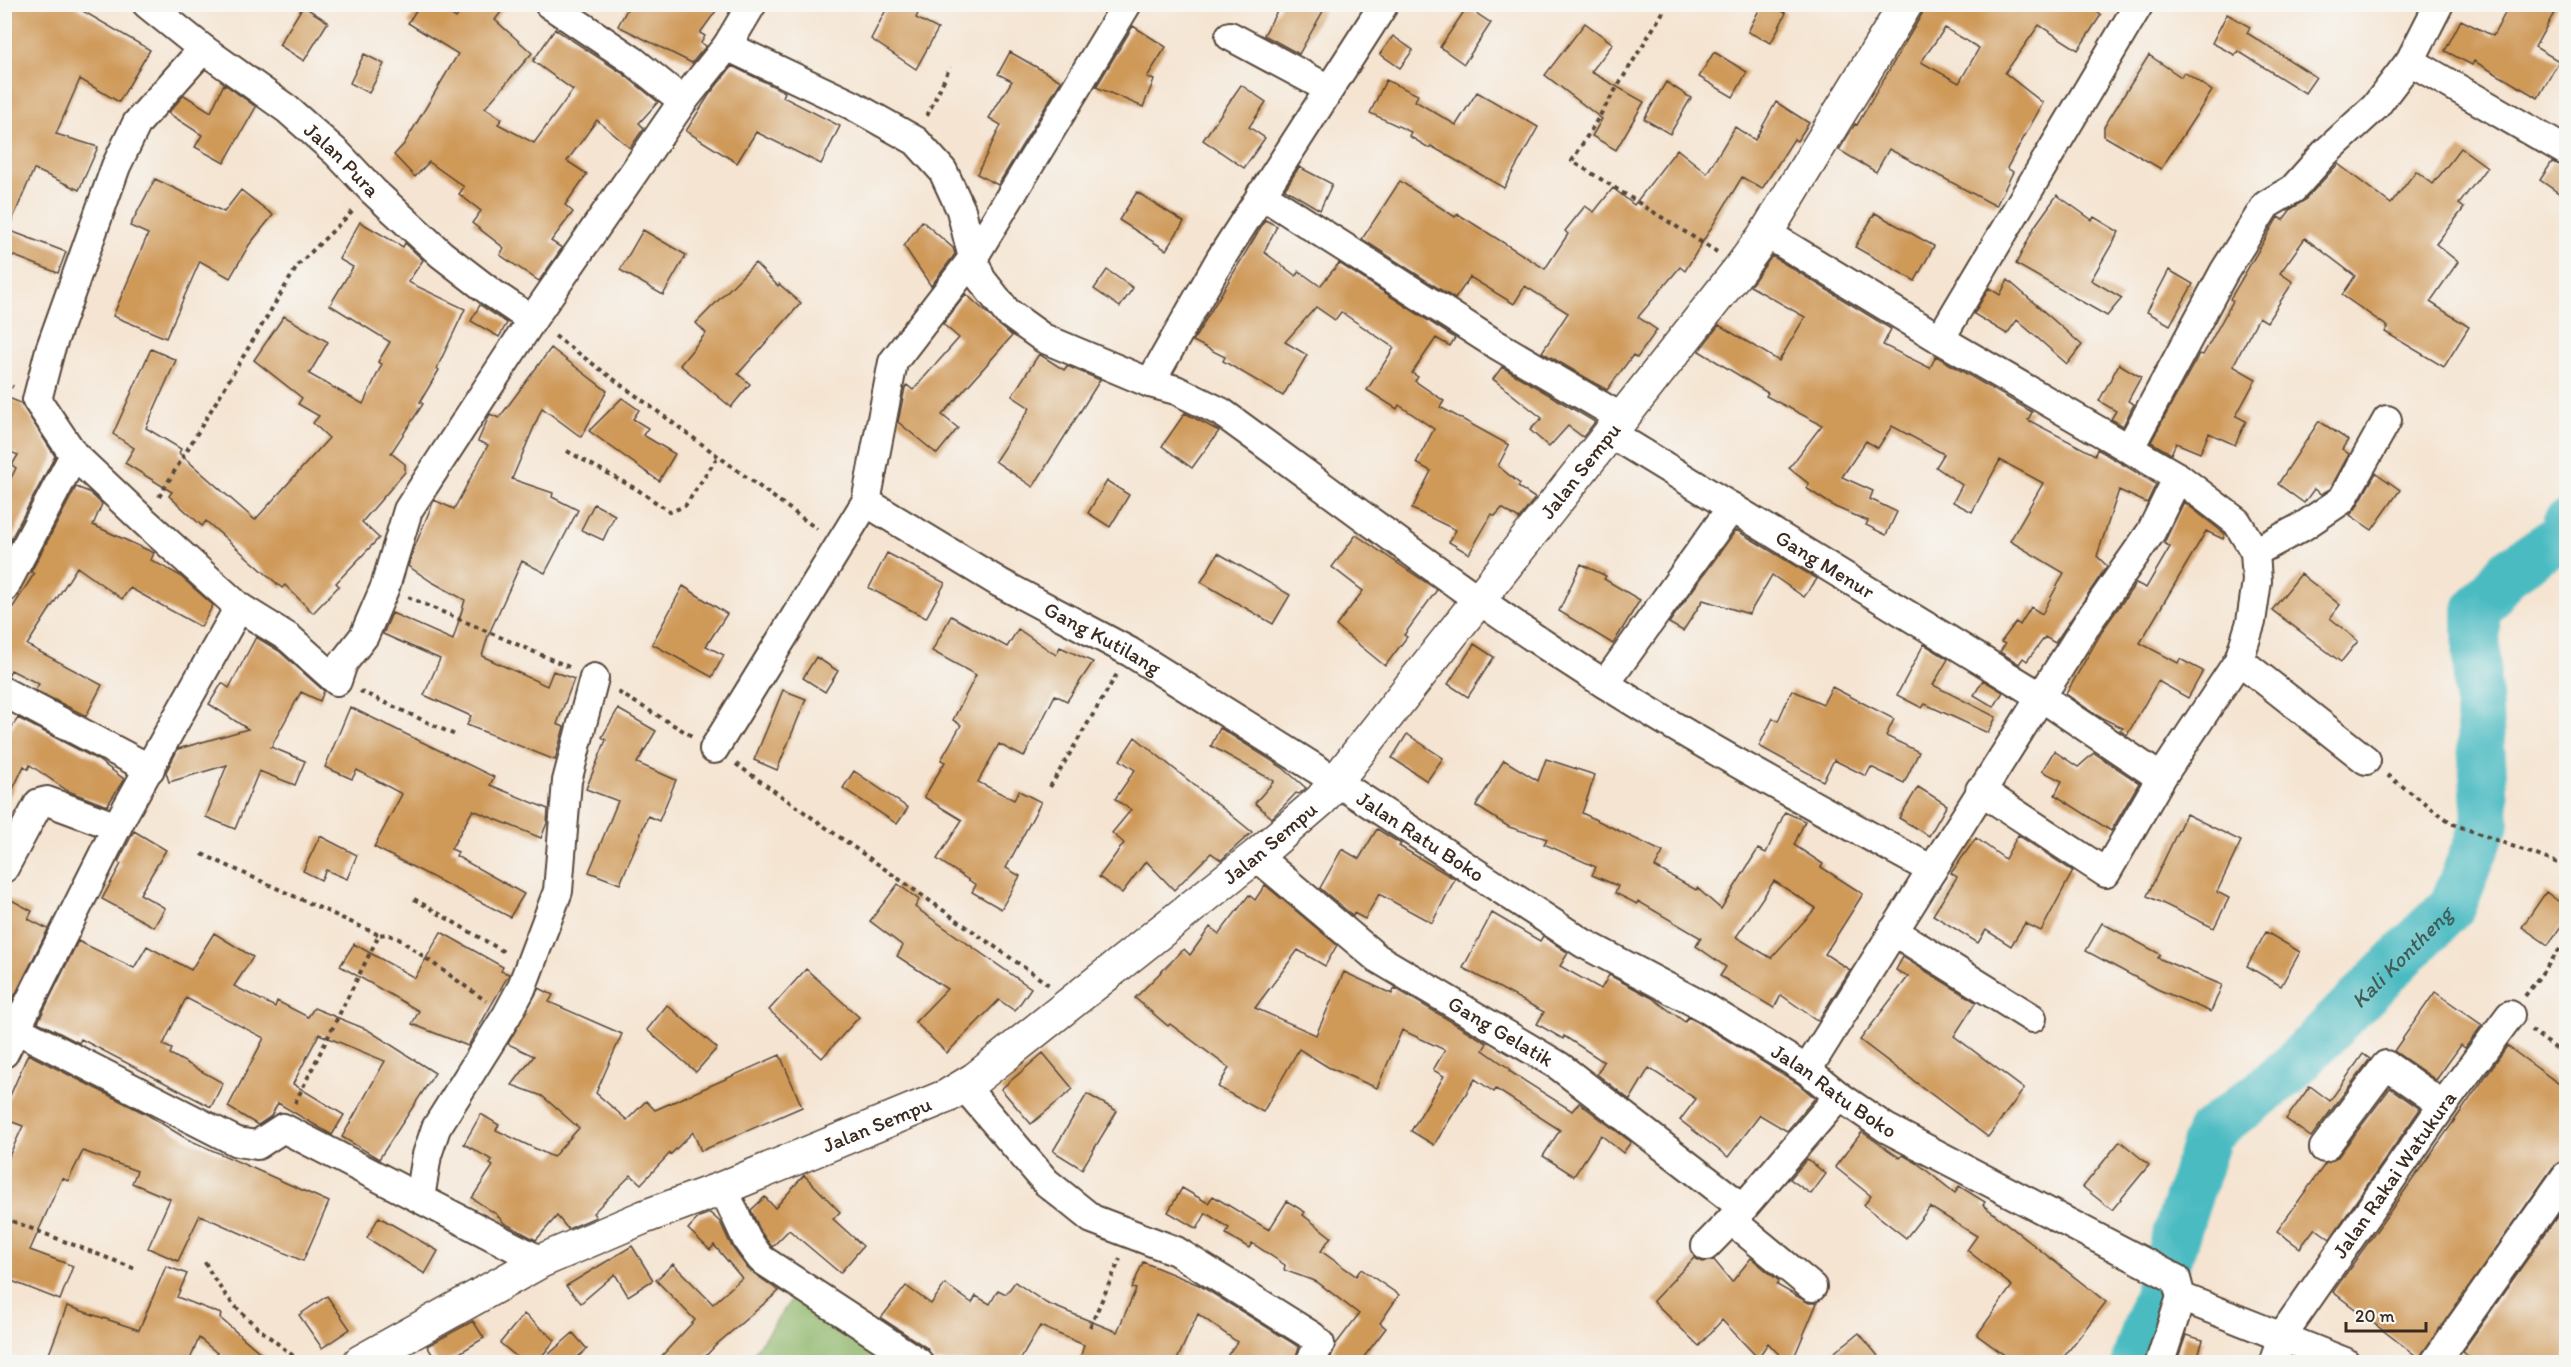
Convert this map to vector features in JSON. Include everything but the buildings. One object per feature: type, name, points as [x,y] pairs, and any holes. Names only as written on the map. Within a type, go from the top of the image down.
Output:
[{"type":"main road","name":"Jalan Sempu","points":[[360,1362],[541,1261],[644,1217],[723,1188],[947,1096],[964,1086],[1074,1002],[1256,856],[1321,800],[1766,233],[1906,4]]},
{"type":"street","name":"Jalan Pura","points":[[147,4],[203,49],[287,109],[337,153],[373,191],[441,255],[532,320]]},
{"type":"street","points":[[549,4],[632,60],[683,101]]},
{"type":"street","points":[[203,49],[144,113],[130,136],[116,166],[50,350],[38,400],[74,455],[144,521],[239,607],[289,638],[337,681],[343,663],[364,636],[385,587],[399,530],[408,510],[532,320],[683,101],[727,46],[752,4]]},
{"type":"street","points":[[714,749],[866,502],[893,362],[973,258],[1127,4]]},
{"type":"street","points":[[1150,383],[1221,258],[1384,4]]},
{"type":"street","points":[[1940,339],[2139,4]]},
{"type":"street","points":[[2129,449],[2224,272],[2266,205],[2293,189],[2325,153],[2375,107],[2410,61],[2439,4]]},
{"type":"street","points":[[1230,36],[1329,89]]},
{"type":"street","points":[[727,46],[861,110],[916,141],[943,171],[961,210],[973,258],[981,279],[1007,312],[1043,338],[1150,383],[1176,390],[1221,412],[1479,599],[1605,684],[1763,778],[1932,870]]},
{"type":"street","points":[[2410,61],[2566,151]]},
{"type":"street","name":"Gang Menur","points":[[1261,194],[1492,342],[1732,507],[2040,696],[2162,778]]},
{"type":"street","points":[[1766,233],[1940,339],[2178,477],[2237,522],[2255,552],[2257,581],[2250,622],[2239,660],[2162,778],[2106,873],[1980,790]]},
{"type":"street","points":[[2255,552],[2302,527],[2342,500],[2387,420]]},
{"type":"street","points":[[4,588],[74,455]]},
{"type":"street","points":[[1807,1070],[2040,696],[2151,532],[2178,477]]},
{"type":"street","name":"Gang Kutilang","points":[[866,502],[1000,583],[1130,652],[1337,782]]},
{"type":"street","points":[[1605,684],[1732,507]]},
{"type":"street","points":[[239,607],[117,827],[10,1041],[237,1142],[257,1145],[283,1128],[541,1261]]},
{"type":"street","points":[[2239,660],[2366,760]]},
{"type":"street","points":[[420,1198],[427,1155],[436,1128],[507,1015],[530,967],[558,891],[567,781],[594,678]]},
{"type":"street","points":[[4,692],[150,769]]},
{"type":"street","name":"Jalan Ratu Boko","points":[[1337,782],[1583,943],[1706,1008],[1807,1070],[1839,1096],[1886,1128],[2170,1281],[2277,1350],[2345,1362]]},
{"type":"street","points":[[4,868],[39,803],[47,801],[117,827]]},
{"type":"street","name":"Gang Gelatik","points":[[1256,856],[1377,958],[1559,1066],[1737,1214],[1812,1287]]},
{"type":"street","points":[[1893,931],[2032,1018]]},
{"type":"street","name":"Jalan Rakai Watukura","points":[[2277,1350],[2443,1105],[2510,1016]]},
{"type":"street","points":[[2324,1148],[2386,1065],[2443,1105]]},
{"type":"street","points":[[964,1086],[1046,1182],[1092,1219],[1176,1251],[1312,1336],[1320,1344],[1310,1362]]},
{"type":"street","points":[[1706,1246],[1737,1214],[1839,1096]]},
{"type":"street","points":[[2435,1362],[2566,1176]]},
{"type":"street","points":[[723,1188],[747,1240],[761,1259],[918,1362]]},
{"type":"street","points":[[2160,1362],[2170,1281]]},
{"type":"path","points":[[1668,4],[1572,161],[1741,267]]},
{"type":"path","points":[[916,141],[950,67]]},
{"type":"path","points":[[144,521],[298,265],[373,191]]},
{"type":"path","points":[[532,320],[840,546]]},
{"type":"path","points":[[567,451],[638,490],[670,512],[685,506],[719,455]]},
{"type":"path","points":[[385,587],[594,678],[714,749],[1074,1002]]},
{"type":"path","points":[[1050,787],[1130,652]]},
{"type":"path","points":[[337,681],[455,735]]},
{"type":"path","points":[[2366,760],[2454,824],[2566,867]]},
{"type":"path","points":[[202,854],[379,934],[387,934],[399,939],[507,1015]]},
{"type":"path","points":[[414,899],[530,967]]},
{"type":"path","points":[[283,1128],[379,934]]},
{"type":"path","points":[[2566,940],[2510,1016],[2566,1056]]},
{"type":"path","points":[[4,1218],[136,1269]]},
{"type":"path","points":[[1090,1327],[1131,1235]]},
{"type":"path","points":[[205,1262],[217,1286],[231,1304],[301,1362]]},
{"type":"green space","points":[[799,1289],[890,1362],[747,1362]]},
{"type":"waterway","name":"Kali Kontheng","points":[[2135,1362],[2209,1133],[2284,1075],[2453,905],[2486,821],[2477,681],[2476,611],[2508,572],[2562,536],[2566,524]]}]
